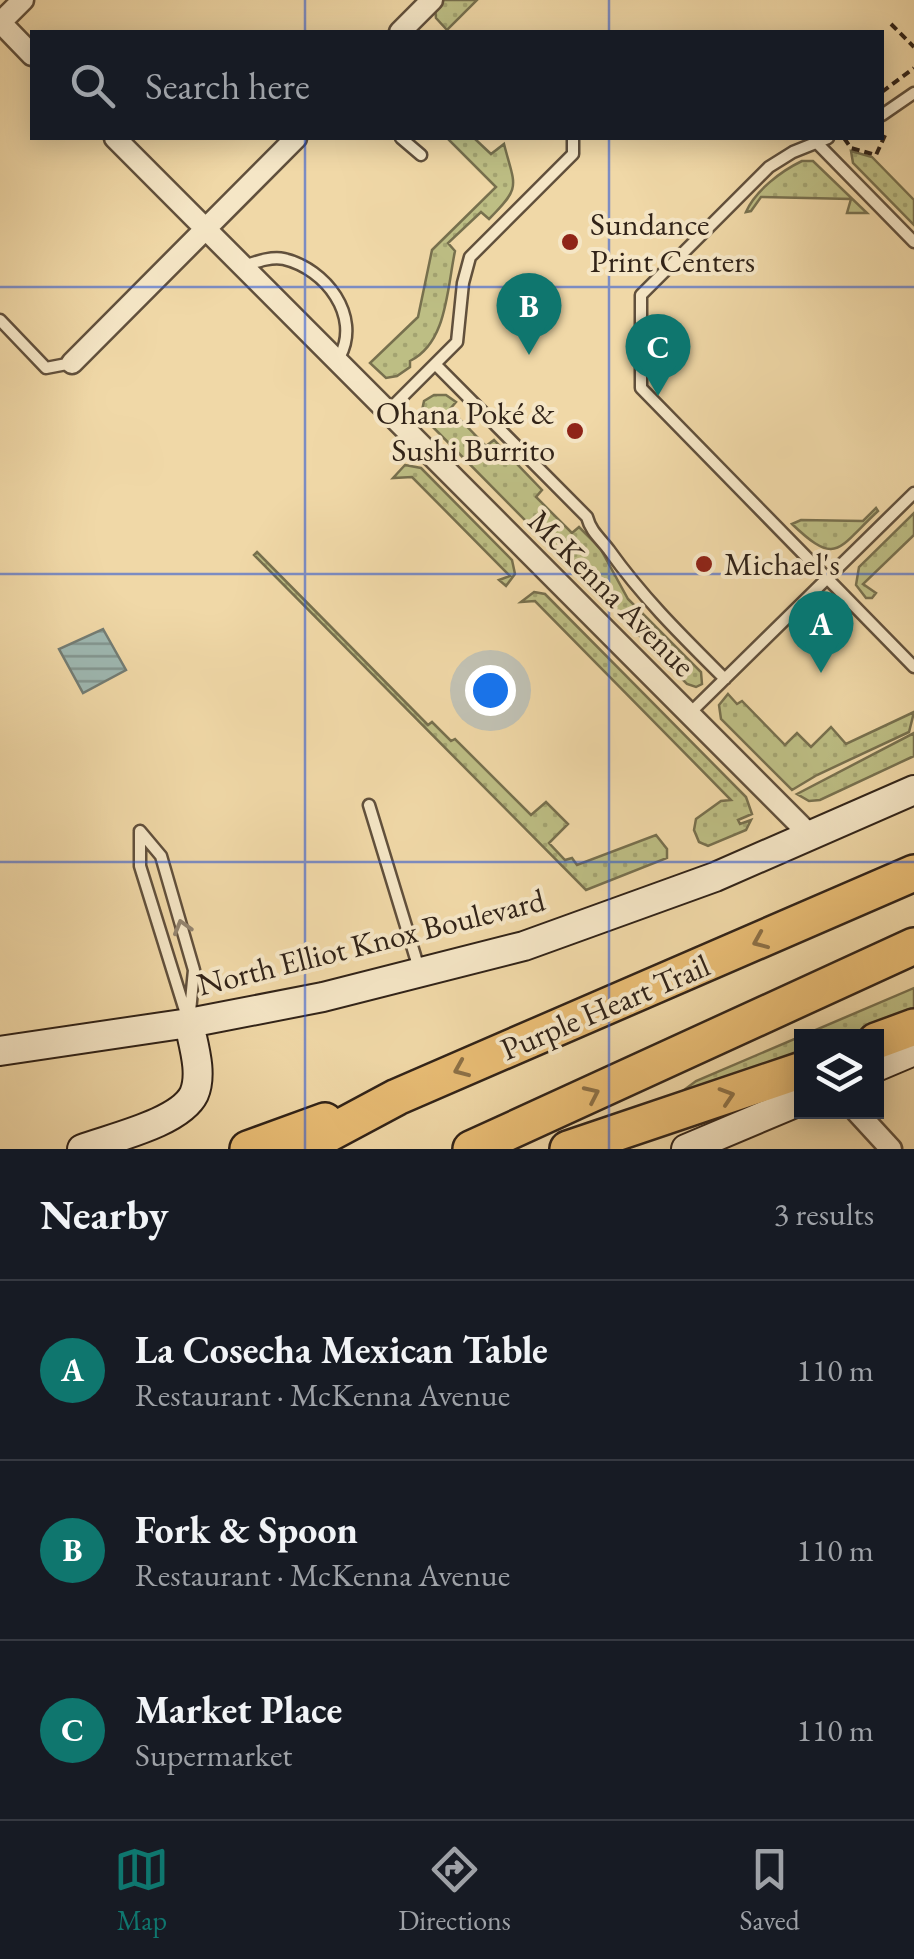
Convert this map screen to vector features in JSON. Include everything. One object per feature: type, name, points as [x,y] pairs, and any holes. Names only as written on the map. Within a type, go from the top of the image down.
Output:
[{"type":"highway","name":"Purple Heart Trail","points":[[300,1149],[397,1097],[849,903],[914,870]]},
{"type":"highway","points":[[471,1149],[914,946]]},
{"type":"highway","points":[[884,1039],[914,1027]]},
{"type":"highway","points":[[568,1149],[794,1073]]},
{"type":"highway","points":[[248,1149],[397,1097]]},
{"type":"main road","name":"North Elliot Knox Boulevard","points":[[0,1051],[189,1023],[322,997],[524,946],[691,886],[914,790]]},
{"type":"main road","points":[[82,1149],[174,1115],[194,1094],[198,1068],[189,1023]]},
{"type":"main road","points":[[884,1064],[914,1051]]},
{"type":"main road","points":[[686,1149],[794,1103]]},
{"type":"street","points":[[23,0],[0,23],[30,53]]},
{"type":"street","points":[[402,30],[432,0]]},
{"type":"street","name":"McKenna Avenue","points":[[117,140],[812,836]]},
{"type":"street","points":[[72,363],[294,140]]},
{"type":"street","points":[[864,1119],[892,1149]]},
{"type":"lane","points":[[884,114],[914,92]]},
{"type":"lane","points":[[403,140],[421,155]]},
{"type":"lane","points":[[388,411],[457,342],[470,257],[574,154],[574,140]]},
{"type":"lane","points":[[822,140],[769,167],[641,295],[642,388],[914,667]]},
{"type":"lane","points":[[816,142],[914,242]]},
{"type":"lane","points":[[244,266],[283,258],[326,282],[343,310],[348,340],[340,356],[342,366]]},
{"type":"lane","points":[[0,320],[46,368],[72,363]]},
{"type":"lane","points":[[435,364],[587,518],[590,530],[635,588],[725,679]]},
{"type":"lane","points":[[690,714],[914,494]]},
{"type":"lane","points":[[369,805],[420,973]]},
{"type":"lane","points":[[140,831],[161,856],[194,970],[189,1023],[140,866],[140,831]]},
{"type":"path","points":[[890,24],[914,48]]},
{"type":"path","points":[[884,90],[914,68]]},
{"type":"path","points":[[884,137],[886,133]]},
{"type":"path","points":[[845,140],[851,148],[876,155],[883,140]]},
{"type":"green space","points":[[443,0],[477,0],[447,30],[436,18],[435,8]]},
{"type":"green space","points":[[449,140],[476,140],[491,154],[504,144],[513,185],[507,199],[489,219],[481,212],[448,243],[455,251],[443,314],[432,342],[410,361],[410,367],[386,378],[370,363],[418,317],[432,250],[496,187]]},
{"type":"green space","points":[[851,151],[872,157],[914,200],[914,225],[853,163]]},
{"type":"green space","points":[[802,161],[813,161],[867,213],[847,213],[851,199],[761,197],[746,212],[770,182]]},
{"type":"green space","points":[[434,395],[446,395],[456,402],[450,409],[486,446],[494,440],[542,490],[536,497],[572,533],[579,527],[600,548],[628,599],[701,672],[702,684],[687,684],[421,415],[424,401]]},
{"type":"green space","points":[[405,465],[421,468],[512,560],[515,574],[506,586],[499,580],[510,576],[412,477],[393,478]]},
{"type":"green space","points":[[876,508],[878,511],[836,548],[819,545],[792,524],[801,520],[863,521]]},
{"type":"green space","points":[[914,513],[914,535],[863,584],[876,593],[866,598],[856,585],[859,567]]},
{"type":"green space","points":[[257,552],[428,725],[432,722],[451,741],[455,739],[531,815],[546,802],[568,824],[549,843],[565,860],[572,858],[577,865],[656,835],[667,849],[667,858],[586,890],[254,555]]},
{"type":"green space","points":[[534,592],[545,594],[746,797],[752,814],[738,820],[740,824],[751,820],[746,830],[708,846],[699,842],[694,830],[696,819],[721,801],[731,800],[535,601],[521,602]]},
{"type":"green space","points":[[728,694],[737,704],[742,701],[785,745],[797,733],[811,747],[831,727],[846,744],[914,712],[909,732],[792,790],[721,719],[719,705]]},
{"type":"green space","points":[[914,733],[914,756],[820,800],[809,801],[797,794]]},
{"type":"green space","points":[[914,988],[914,1016],[880,1029],[818,1029]]},
{"type":"green space","points":[[794,1039],[794,1060],[676,1096],[696,1081]]},
{"type":"water","points":[[103,629],[126,670],[83,693],[59,649]]},
{"type":"place","name":"Sundance Print Centers","points":[[570,242]]},
{"type":"place","name":"Fork & Spoon","points":[[529,355]]},
{"type":"place","name":"Market Place","points":[[658,396]]},
{"type":"place","name":"Ohana Poké & Sushi Burrito","points":[[575,431]]},
{"type":"place","name":"Michael's","points":[[704,564]]},
{"type":"place","name":"La Cosecha Mexican Table","points":[[821,673]]}]
